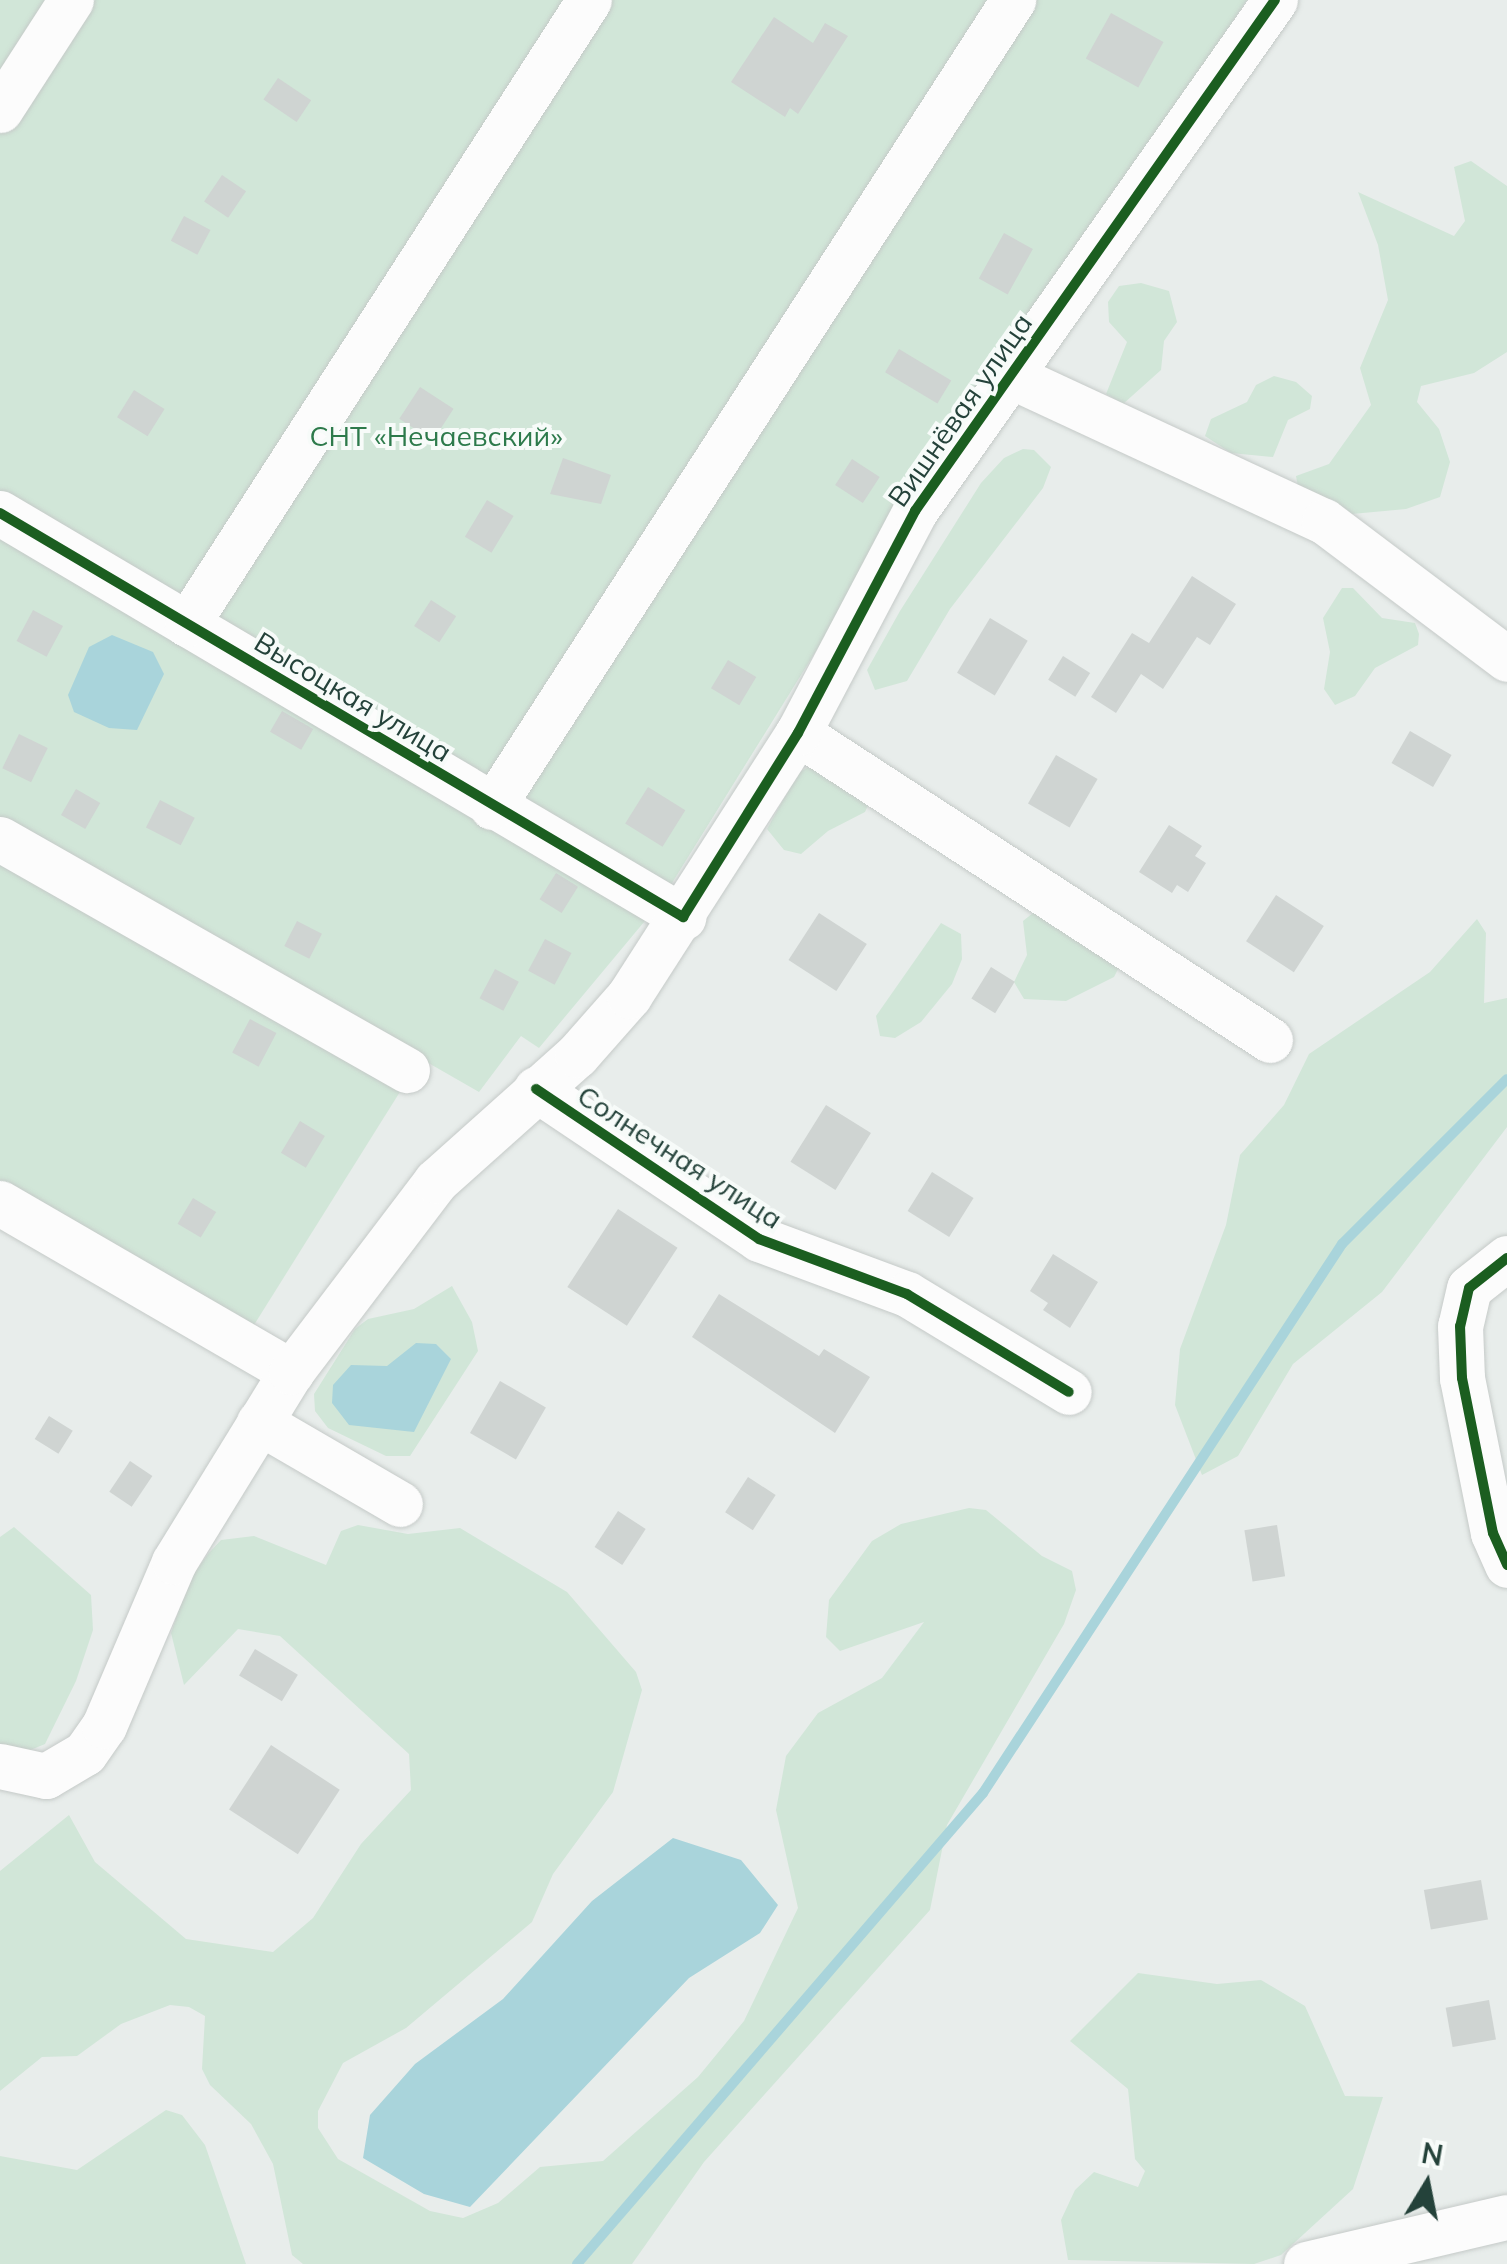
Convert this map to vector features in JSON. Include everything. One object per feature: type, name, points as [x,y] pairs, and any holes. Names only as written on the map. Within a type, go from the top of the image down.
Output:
[{"type":"street","points":[[0,110],[71,0]]},
{"type":"street","points":[[188,624],[589,0]]},
{"type":"street","points":[[492,807],[1014,0]]},
{"type":"street","name":"Вишнёвая улица","points":[[11,1771],[67,1768],[104,1726],[174,1562],[291,1372],[436,1181],[628,996],[683,917],[798,733],[915,511],[1275,0]]},
{"type":"street","points":[[1010,376],[1324,521],[1507,659]]},
{"type":"street","name":"Высоцкая улица","points":[[0,513],[683,917]]},
{"type":"street","points":[[798,733],[1270,1040]]},
{"type":"street","points":[[0,839],[407,1070]]},
{"type":"street","name":"Солнечная улица","points":[[536,1088],[759,1239],[907,1294],[1069,1392]]},
{"type":"street","points":[[0,1203],[291,1372]]},
{"type":"street","points":[[1507,1258],[1469,1288],[1460,1326],[1462,1378],[1494,1532],[1507,1565]]},
{"type":"street","points":[[259,1422],[400,1504]]},
{"type":"street","points":[[1306,2264],[1507,2217]]},
{"type":"green space","name":"СНТ «Нечаевский»","points":[[0,0],[1247,0],[850,596],[659,904],[539,1048],[521,1036],[479,1092],[0,817]]},
{"type":"green space","points":[[1471,161],[1507,186],[1507,352],[1474,373],[1421,386],[1417,402],[1439,429],[1450,462],[1440,497],[1406,509],[1352,514],[1298,487],[1296,476],[1329,464],[1371,405],[1360,368],[1388,300],[1378,245],[1358,192],[1454,236],[1465,221],[1454,167]]},
{"type":"green space","points":[[1141,283],[1169,291],[1177,322],[1164,341],[1161,370],[1123,404],[1106,394],[1127,342],[1109,322],[1108,302],[1119,286]]},
{"type":"green space","points":[[1274,376],[1296,382],[1312,396],[1310,409],[1288,420],[1273,457],[1231,453],[1205,436],[1211,419],[1247,402],[1256,385]]},
{"type":"green space","points":[[1023,449],[1034,450],[1051,467],[1043,488],[950,609],[907,681],[875,690],[867,670],[900,611],[981,483],[1004,458]]},
{"type":"green space","points":[[1342,588],[1353,588],[1382,618],[1415,623],[1419,634],[1418,645],[1375,668],[1355,696],[1335,705],[1324,689],[1330,652],[1323,618]]},
{"type":"green space","points":[[812,765],[869,803],[865,812],[828,831],[801,854],[784,850],[767,829],[798,773]]},
{"type":"green space","points":[[0,856],[403,1087],[249,1333],[0,1187]]},
{"type":"green space","points":[[1038,909],[1119,967],[1114,977],[1066,1001],[1024,999],[1014,982],[1027,955],[1023,921]]},
{"type":"green space","points":[[1477,919],[1486,933],[1484,1003],[1507,998],[1507,1127],[1382,1292],[1293,1364],[1238,1456],[1202,1475],[1175,1405],[1180,1349],[1226,1225],[1240,1155],[1284,1105],[1309,1054],[1430,972]]},
{"type":"green space","points":[[941,923],[961,934],[962,959],[952,984],[921,1022],[895,1038],[880,1036],[876,1016]]},
{"type":"green space","points":[[452,1286],[472,1322],[478,1351],[410,1456],[386,1456],[328,1428],[315,1411],[314,1394],[355,1329],[368,1319],[414,1309]]},
{"type":"green space","points":[[969,1508],[986,1510],[1042,1556],[1072,1571],[1076,1590],[1064,1624],[947,1825],[930,1910],[704,2162],[632,2264],[303,2264],[292,2255],[273,2164],[251,2124],[210,2085],[202,2069],[205,2016],[189,2007],[170,2005],[121,2024],[77,2056],[42,2057],[0,2091],[0,1871],[69,1815],[95,1862],[186,1939],[273,1952],[313,1918],[361,1844],[411,1790],[409,1754],[280,1636],[238,1629],[184,1685],[171,1633],[188,1582],[208,1554],[221,1540],[254,1536],[326,1565],[341,1531],[358,1525],[408,1534],[460,1528],[567,1592],[636,1672],[642,1690],[613,1792],[553,1874],[532,1922],[406,2028],[343,2063],[318,2111],[318,2128],[338,2159],[430,2211],[463,2218],[498,2203],[540,2167],[603,2161],[698,2077],[744,2021],[798,1908],[776,1810],[786,1756],[818,1713],[882,1678],[924,1622],[840,1651],[826,1637],[829,1600],[872,1541],[901,1524]]},
{"type":"green space","points":[[14,1527],[91,1595],[93,1630],[76,1681],[45,1744],[28,1751],[0,1749],[0,1537]]},
{"type":"green space","points":[[1138,1973],[1217,1984],[1261,1980],[1305,2006],[1345,2096],[1383,2097],[1353,2189],[1281,2255],[1254,2264],[1068,2260],[1061,2220],[1075,2190],[1094,2172],[1138,2187],[1145,2171],[1135,2159],[1128,2089],[1070,2041]]},
{"type":"green space","points":[[166,2110],[182,2115],[205,2145],[246,2264],[0,2264],[0,2156],[77,2170]]},
{"type":"water","points":[[112,635],[153,652],[164,674],[137,730],[109,728],[74,712],[68,695],[89,647]]},
{"type":"water","points":[[416,1343],[436,1344],[451,1359],[414,1432],[349,1425],[332,1403],[333,1385],[351,1365],[387,1366]]},
{"type":"water","points":[[673,1838],[741,1860],[778,1905],[760,1933],[689,1978],[470,2207],[424,2194],[363,2158],[370,2115],[415,2064],[503,1999],[592,1901]]},
{"type":"building","points":[[1111,13],[1163,42],[1138,88],[1086,58]]},
{"type":"building","points":[[774,17],[813,43],[825,23],[848,36],[798,114],[790,108],[785,117],[731,82]]},
{"type":"building","points":[[278,78],[311,100],[297,122],[263,100]]},
{"type":"building","points":[[222,175],[246,191],[228,218],[204,202]]},
{"type":"building","points":[[184,216],[210,230],[197,255],[171,241]]},
{"type":"building","points":[[1004,233],[1033,249],[1008,294],[979,278]]},
{"type":"building","points":[[899,349],[951,380],[937,404],[885,372]]},
{"type":"building","points":[[420,387],[454,409],[433,441],[399,419]]},
{"type":"building","points":[[134,390],[165,409],[148,436],[117,417]]},
{"type":"building","points":[[563,458],[611,475],[601,504],[550,494]]},
{"type":"building","points":[[852,459],[880,477],[863,503],[835,485]]},
{"type":"building","points":[[487,500],[514,516],[491,553],[465,537]]},
{"type":"building","points":[[1192,576],[1236,604],[1210,645],[1197,637],[1163,689],[1141,674],[1116,713],[1091,697],[1132,633],[1149,643]]},
{"type":"building","points":[[431,600],[456,616],[439,642],[414,626]]},
{"type":"building","points":[[33,610],[63,626],[47,657],[17,641]]},
{"type":"building","points":[[990,618],[1028,641],[995,696],[957,673]]},
{"type":"building","points":[[1063,656],[1090,673],[1075,697],[1048,680]]},
{"type":"building","points":[[728,660],[756,677],[739,705],[711,688]]},
{"type":"building","points":[[282,711],[313,729],[301,750],[270,732]]},
{"type":"building","points":[[1410,731],[1452,755],[1433,787],[1392,763]]},
{"type":"building","points":[[19,734],[48,748],[31,782],[2,768]]},
{"type":"building","points":[[1056,755],[1098,779],[1070,827],[1028,803]]},
{"type":"building","points":[[648,787],[685,810],[663,847],[625,823]]},
{"type":"building","points":[[76,789],[100,803],[85,829],[61,815]]},
{"type":"building","points":[[160,800],[195,818],[181,845],[146,828]]},
{"type":"building","points":[[1169,825],[1202,846],[1195,856],[1206,863],[1188,892],[1177,885],[1172,893],[1139,872]]},
{"type":"building","points":[[556,873],[578,887],[562,913],[540,899]]},
{"type":"building","points":[[1276,895],[1324,926],[1294,972],[1246,941]]},
{"type":"building","points":[[819,913],[867,944],[836,991],[789,960]]},
{"type":"building","points":[[297,921],[322,934],[309,959],[284,946]]},
{"type":"building","points":[[545,939],[571,953],[555,985],[528,971]]},
{"type":"building","points":[[991,967],[1015,982],[995,1013],[971,998]]},
{"type":"building","points":[[495,969],[519,982],[503,1011],[480,998]]},
{"type":"building","points":[[250,1019],[276,1033],[259,1067],[232,1053]]},
{"type":"building","points":[[826,1105],[871,1133],[835,1190],[790,1162]]},
{"type":"building","points":[[300,1121],[325,1136],[306,1168],[281,1153]]},
{"type":"building","points":[[932,1172],[974,1198],[949,1237],[908,1211]]},
{"type":"building","points":[[193,1198],[216,1212],[201,1238],[178,1224]]},
{"type":"building","points":[[618,1209],[678,1248],[627,1326],[567,1287]]},
{"type":"building","points":[[1053,1254],[1098,1282],[1070,1328],[1043,1310],[1048,1303],[1030,1291]]},
{"type":"building","points":[[719,1294],[819,1356],[824,1349],[870,1377],[835,1433],[692,1337]]},
{"type":"building","points":[[500,1381],[546,1408],[516,1459],[470,1433]]},
{"type":"building","points":[[49,1416],[73,1431],[58,1454],[35,1439]]},
{"type":"building","points":[[130,1461],[152,1476],[132,1507],[109,1492]]},
{"type":"building","points":[[748,1477],[776,1495],[753,1530],[725,1512]]},
{"type":"building","points":[[618,1511],[646,1529],[622,1565],[595,1547]]},
{"type":"building","points":[[1277,1525],[1285,1576],[1253,1582],[1244,1530]]},
{"type":"building","points":[[255,1649],[298,1675],[282,1701],[239,1676]]},
{"type":"building","points":[[271,1745],[340,1790],[298,1854],[229,1810]]},
{"type":"building","points":[[1481,1880],[1488,1919],[1431,1929],[1424,1890]]},
{"type":"building","points":[[1489,2000],[1496,2039],[1453,2047],[1446,2008]]},
{"type":"waterway","points":[[577,2264],[983,1793],[1342,1244],[1507,1079]]},
{"type":"cycle path","points":[[0,513],[683,917],[798,733],[915,511],[1275,0]]},
{"type":"cycle path","points":[[536,1089],[759,1239],[907,1294],[1069,1392]]},
{"type":"cycle path","points":[[1507,1258],[1469,1288],[1460,1326],[1462,1378],[1493,1533],[1507,1565]]}]
